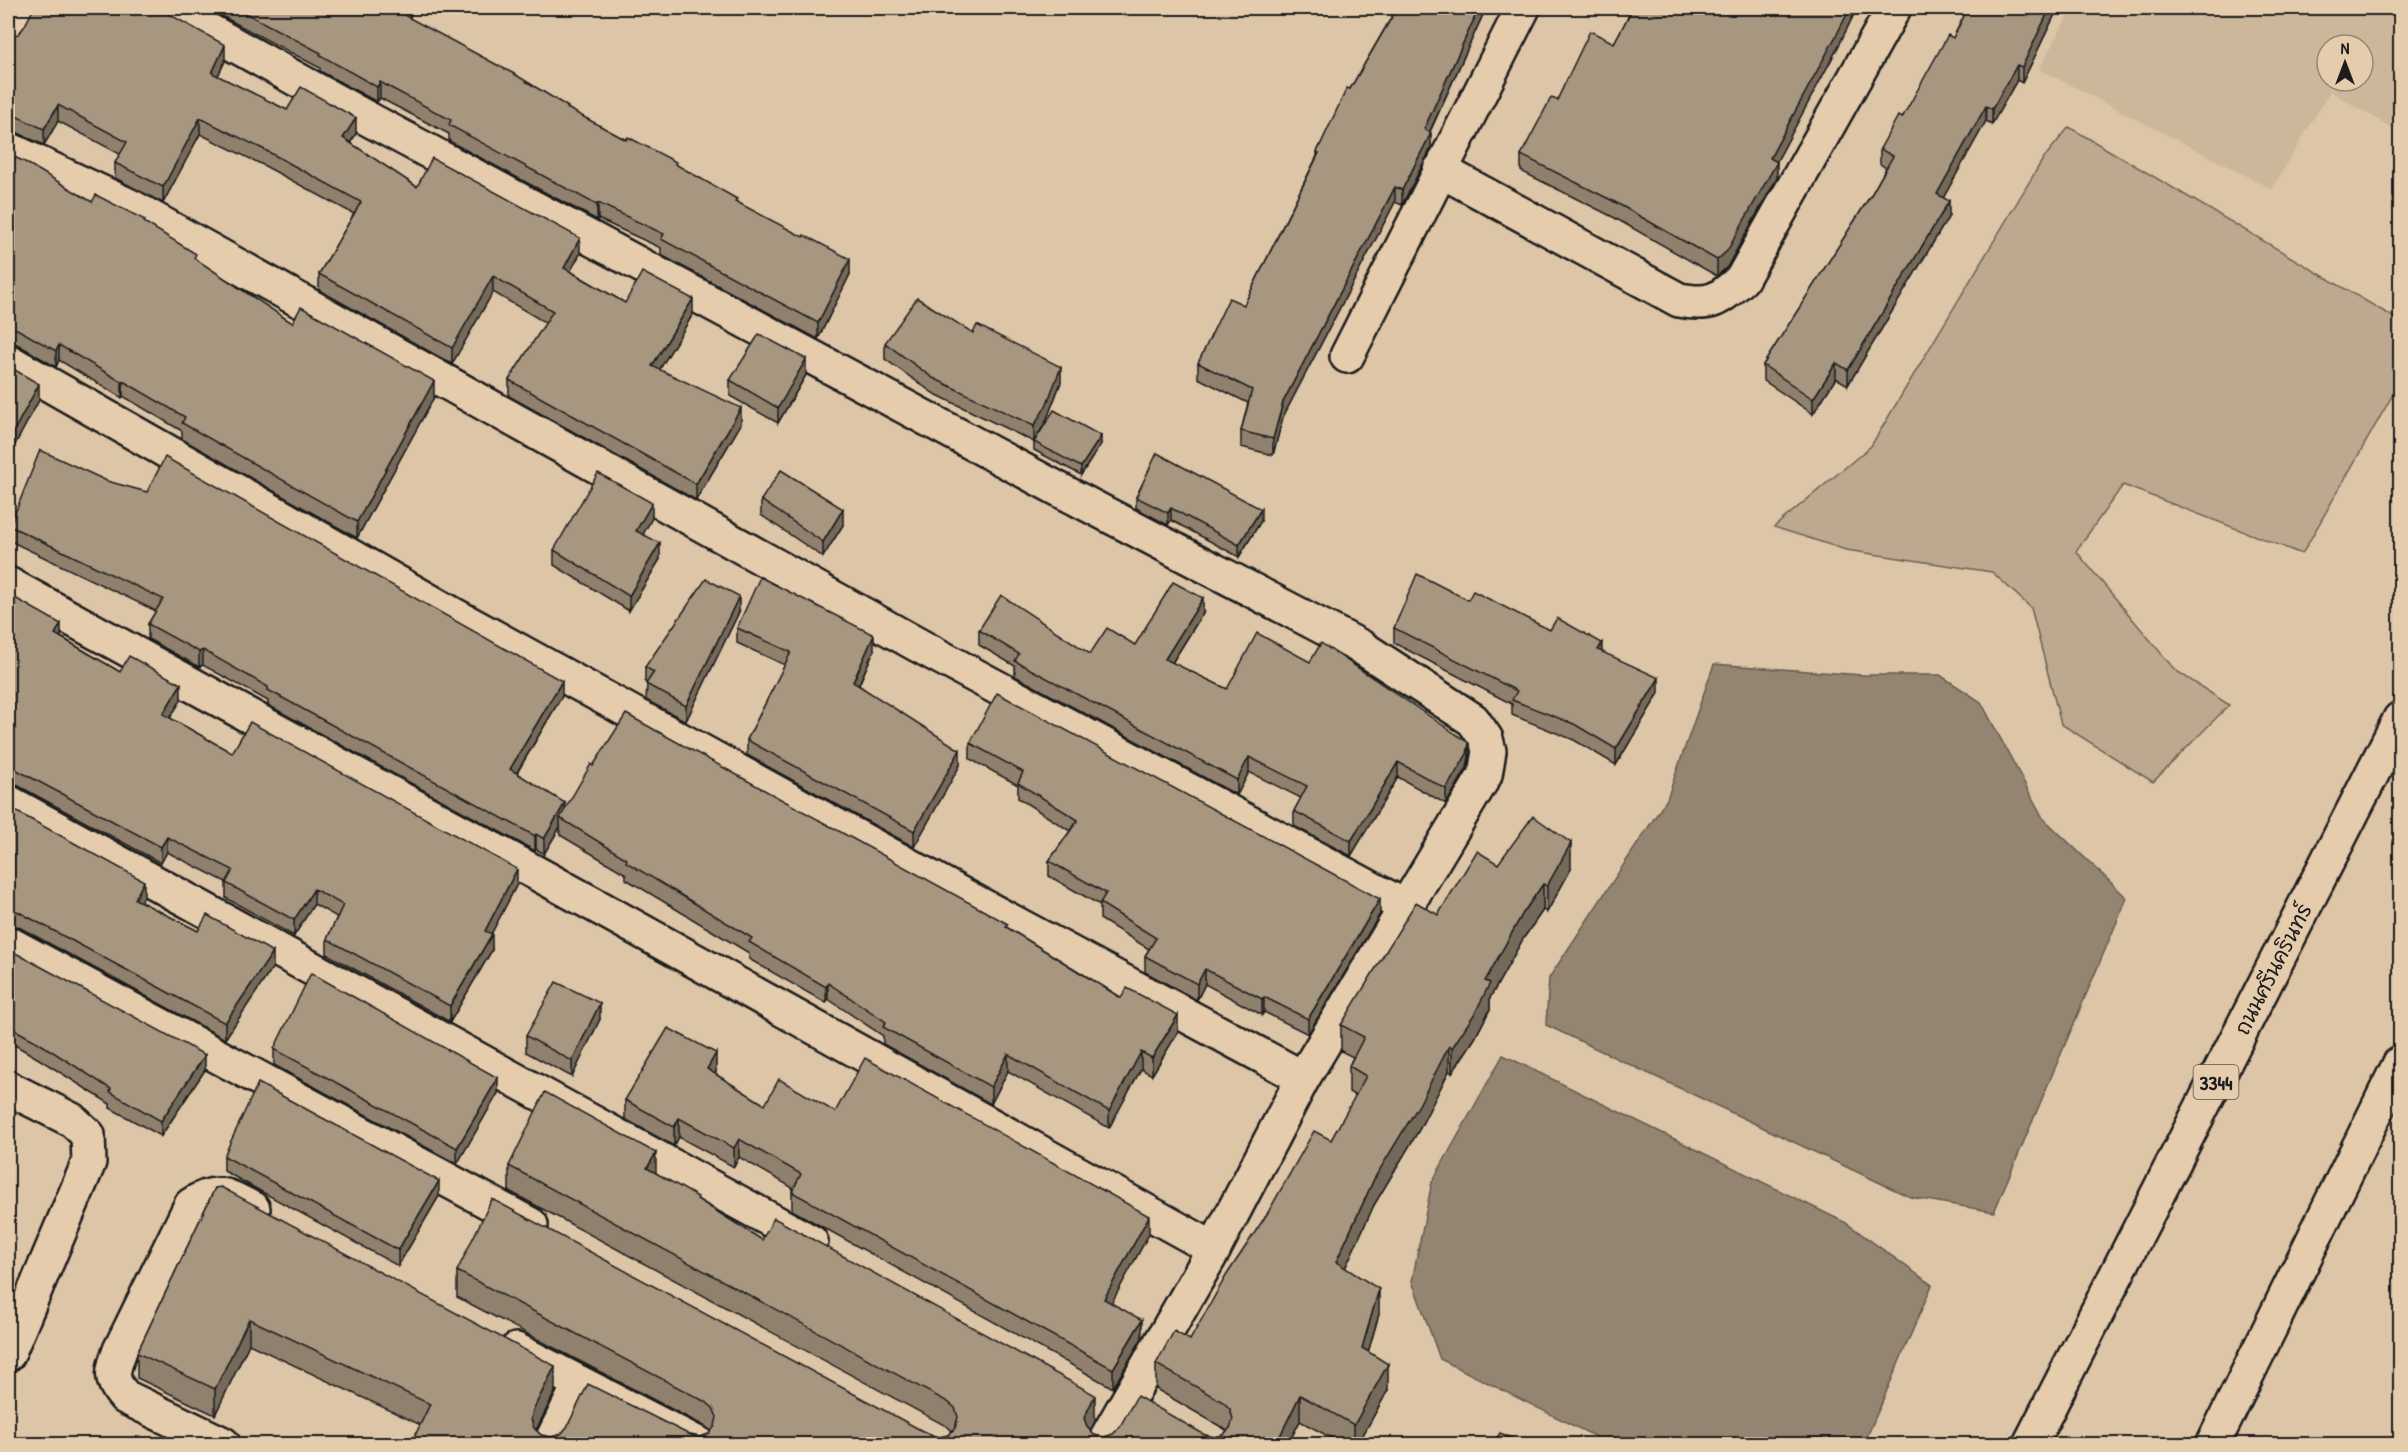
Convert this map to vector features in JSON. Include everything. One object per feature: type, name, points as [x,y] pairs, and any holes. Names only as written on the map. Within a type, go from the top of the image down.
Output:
[{"type":"street","points":[[8,34],[21,8]]},
{"type":"street","points":[[168,8],[361,115],[1039,479],[1361,647],[1473,720],[1486,739],[1489,751],[1485,775],[1303,1078],[1214,1249],[1117,1404],[1103,1444]]},
{"type":"street","points":[[1347,356],[1523,8]]},
{"type":"street","points":[[1440,170],[1679,300],[1698,304],[1718,299],[1742,279],[1894,8]]},
{"type":"street","points":[[8,149],[132,207],[929,650],[1406,907]]},
{"type":"street","points":[[8,361],[454,615],[966,897],[1303,1078]]},
{"type":"street","points":[[8,584],[1214,1249]]},
{"type":"street","name":"ถนนศรีนครินทร์","points":[[2030,1444],[2400,718]]},
{"type":"street","points":[[8,802],[112,857],[841,1259]]},
{"type":"street","points":[[8,943],[562,1242]]},
{"type":"street","points":[[2212,1444],[2400,1063]]},
{"type":"street","points":[[8,1088],[72,1120],[88,1135],[89,1162],[8,1354]]},
{"type":"street","points":[[223,1444],[125,1397],[114,1384],[113,1368],[191,1205],[205,1196],[225,1194],[277,1222]]},
{"type":"street","points":[[486,1334],[698,1444]]},
{"type":"street","points":[[550,1444],[580,1384]]},
{"type":"street","points":[[1117,1404],[1158,1412]]},
{"type":"shaded area","points":[[2072,8],[2400,8],[2400,133],[2333,93],[2375,93],[2375,33],[2315,33],[2315,93],[2329,93],[2272,189],[2039,69]]},
{"type":"shaded area","points":[[2069,127],[2400,321],[2400,382],[2302,554],[2123,485],[2076,551],[2175,670],[2229,705],[2153,782],[2061,724],[2031,608],[1992,572],[1846,550],[1774,527],[1871,446],[2043,159]]},
{"type":"shaded area","points":[[1714,664],[1862,675],[1940,675],[1981,702],[2043,818],[2127,898],[1994,1212],[1910,1197],[1546,1025],[1549,978],[1667,799]]},
{"type":"shaded area","points":[[1503,1055],[1846,1223],[1932,1285],[1864,1444],[1610,1444],[1440,1359],[1412,1281],[1432,1182]]},
{"type":"building","points":[[34,8],[158,8],[225,45],[212,73],[287,110],[301,87],[356,118],[343,138],[417,187],[432,158],[580,238],[564,268],[625,303],[642,272],[693,299],[652,366],[741,408],[696,484],[509,380],[553,311],[493,276],[452,348],[319,274],[361,202],[263,149],[200,118],[163,187],[115,163],[127,142],[58,105],[44,129],[16,116],[8,115],[8,37],[18,34]]},
{"type":"building","points":[[236,8],[406,8],[402,14],[516,75],[567,108],[626,140],[628,137],[676,162],[675,164],[737,199],[735,201],[850,259],[818,323],[661,239],[664,234],[598,203],[597,205],[449,125],[451,120],[380,82],[377,87],[320,55],[321,53]]},
{"type":"building","points":[[1397,8],[1479,8],[1424,129],[1431,133],[1402,190],[1395,187],[1283,402],[1273,439],[1241,431],[1252,390],[1198,363],[1229,298],[1244,305],[1319,153],[1317,152],[1347,88],[1350,89]]},
{"type":"building","points":[[1633,8],[1850,8],[1770,158],[1777,162],[1727,251],[1717,260],[1613,201],[1521,155],[1551,98],[1557,100],[1590,31],[1614,43]]},
{"type":"building","points":[[1968,8],[2050,8],[2022,67],[2017,65],[1992,109],[1986,106],[1937,194],[1949,201],[1848,370],[1836,363],[1813,399],[1763,365],[1871,195],[1893,156],[1880,149],[1898,116],[1902,118],[1948,35],[1953,38]]},
{"type":"building","points":[[8,154],[92,202],[96,195],[145,220],[144,222],[196,254],[194,258],[292,323],[301,307],[434,381],[357,522],[182,423],[185,417],[59,345],[56,351],[17,329],[8,327]]},
{"type":"building","points":[[917,298],[973,333],[977,325],[1061,367],[1046,406],[1034,426],[933,378],[885,343]]},
{"type":"building","points":[[759,334],[806,359],[778,408],[730,380]]},
{"type":"building","points":[[8,366],[39,384],[11,436],[8,434]]},
{"type":"building","points":[[1054,410],[1101,436],[1081,467],[1034,442]]},
{"type":"building","points":[[40,450],[107,481],[147,492],[165,457],[562,681],[510,769],[565,803],[544,839],[268,690],[268,687],[203,650],[199,652],[148,624],[163,599],[10,526]]},
{"type":"building","points":[[1157,453],[1261,509],[1239,545],[1171,508],[1168,513],[1136,497]]},
{"type":"building","points":[[781,470],[843,509],[823,542],[761,500]]},
{"type":"building","points":[[598,473],[652,503],[636,531],[660,543],[629,596],[554,550]]},
{"type":"building","points":[[1417,574],[1468,600],[1473,591],[1550,630],[1557,618],[1602,643],[1598,650],[1659,678],[1616,749],[1574,724],[1512,700],[1517,691],[1394,628]]},
{"type":"building","points":[[760,577],[874,635],[853,682],[960,750],[914,831],[747,740],[791,652],[737,628]]},
{"type":"building","points":[[706,579],[739,596],[686,706],[646,684],[654,672],[645,667]]},
{"type":"building","points":[[1173,582],[1203,598],[1165,659],[1227,689],[1257,633],[1310,662],[1321,643],[1469,743],[1467,754],[1446,789],[1398,762],[1351,841],[1294,811],[1307,786],[1249,757],[1237,780],[1015,661],[1019,654],[979,630],[1001,595],[1090,654],[1107,628],[1135,645]]},
{"type":"building","points":[[8,594],[61,624],[55,634],[120,672],[129,656],[181,684],[163,714],[232,753],[250,722],[517,869],[485,931],[492,934],[450,1006],[327,939],[343,905],[314,889],[294,920],[226,883],[233,870],[167,837],[161,847],[17,770],[8,768]]},
{"type":"building","points":[[997,693],[1380,899],[1308,1019],[1264,997],[1262,999],[1205,969],[1197,984],[1145,956],[1156,938],[1100,903],[1106,893],[1049,861],[1078,820],[1018,783],[1023,772],[970,743]]},
{"type":"building","points":[[626,714],[1008,924],[1006,927],[1121,998],[1127,988],[1178,1015],[1152,1058],[1141,1052],[1109,1111],[1008,1054],[991,1087],[883,1027],[886,1022],[828,983],[826,987],[749,942],[752,938],[626,862],[627,859],[560,818],[591,764],[593,766]]},
{"type":"building","points":[[8,807],[144,881],[135,899],[198,931],[207,915],[273,952],[225,1023],[17,911],[8,909]]},
{"type":"building","points":[[1533,816],[1571,843],[1547,886],[1543,884],[1523,913],[1485,981],[1490,983],[1475,1013],[1452,1048],[1449,1046],[1419,1105],[1374,1179],[1336,1262],[1379,1289],[1362,1348],[1388,1364],[1354,1425],[1300,1395],[1276,1444],[411,1444],[430,1404],[249,1319],[215,1389],[137,1353],[215,1188],[221,1187],[555,1366],[533,1410],[531,1419],[534,1428],[541,1435],[551,1437],[561,1434],[567,1427],[588,1384],[690,1435],[700,1437],[709,1434],[715,1426],[717,1417],[713,1408],[706,1402],[457,1271],[492,1199],[930,1435],[940,1437],[948,1435],[955,1428],[958,1417],[955,1408],[948,1402],[509,1166],[545,1092],[656,1153],[647,1168],[698,1197],[697,1199],[762,1240],[774,1218],[1095,1395],[1084,1418],[1087,1427],[1094,1435],[1104,1437],[1113,1434],[1119,1428],[1137,1396],[1205,1435],[1214,1437],[1223,1435],[1230,1428],[1233,1419],[1230,1409],[1223,1402],[1156,1364],[1174,1331],[1190,1340],[1226,1276],[1267,1214],[1314,1131],[1331,1140],[1366,1076],[1349,1066],[1364,1037],[1341,1025],[1416,902],[1438,915],[1477,851],[1498,864]]},
{"type":"building","points":[[8,949],[205,1055],[161,1121],[110,1092],[111,1089],[8,1026]]},
{"type":"building","points":[[311,973],[498,1078],[457,1148],[274,1049]]},
{"type":"building","points":[[556,982],[600,1003],[572,1061],[526,1036]]},
{"type":"building","points":[[668,1028],[716,1053],[707,1069],[765,1105],[779,1079],[835,1112],[865,1058],[1149,1216],[1104,1299],[1142,1320],[1113,1369],[792,1192],[801,1174],[739,1139],[734,1148],[679,1118],[674,1127],[625,1100]]},
{"type":"building","points":[[258,1083],[439,1181],[398,1250],[224,1156]]},
{"type":"building","points":[[1500,1433],[1525,1444],[1493,1444]]}]
